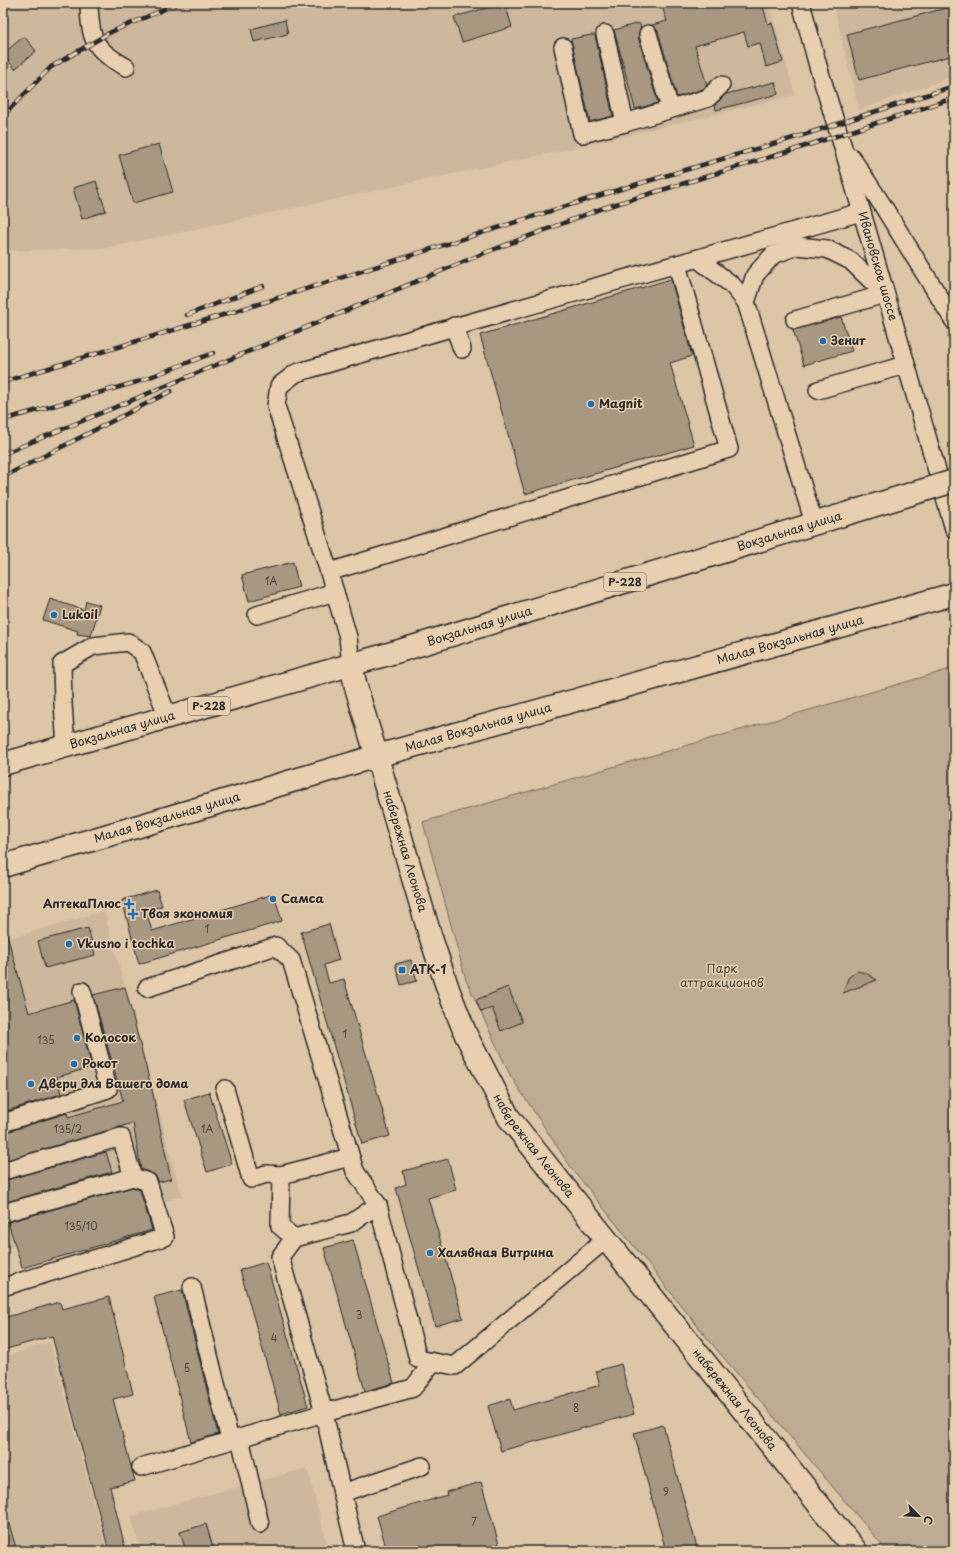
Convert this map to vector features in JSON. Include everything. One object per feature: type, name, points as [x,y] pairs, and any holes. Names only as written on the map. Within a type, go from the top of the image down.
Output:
[{"type":"main road","name":"Вокзальная улица","points":[[3,764],[351,665],[954,481]]},
{"type":"main road","name":"Малая Вокзальная улица","points":[[3,866],[377,756],[954,594]]},
{"type":"main road","name":"набережная Леонова","points":[[351,665],[356,688],[430,935],[466,1035],[509,1118],[856,1551]]},
{"type":"street","points":[[89,3],[90,28],[94,42],[110,58],[126,67]]},
{"type":"street","name":"Ивановское шоссе","points":[[801,3],[818,66],[954,529]]},
{"type":"street","points":[[605,34],[625,123]]},
{"type":"street","points":[[648,34],[670,108]]},
{"type":"street","points":[[563,47],[582,134],[625,123],[670,108],[708,98],[721,85]]},
{"type":"street","points":[[842,144],[883,206],[954,321]]},
{"type":"street","points":[[351,665],[348,637],[335,592],[276,406],[280,386],[296,373],[454,326],[677,265],[861,212]]},
{"type":"street","points":[[746,302],[755,275],[774,255],[797,246],[827,250],[851,261],[885,294],[795,320]]},
{"type":"street","points":[[698,259],[732,285],[746,302],[814,523]]},
{"type":"street","points":[[329,572],[729,449],[677,265]]},
{"type":"street","points":[[454,326],[462,349]]},
{"type":"street","points":[[818,390],[905,365]]},
{"type":"street","points":[[257,615],[335,592]]},
{"type":"street","points":[[66,747],[62,664],[93,646],[128,642],[142,652],[168,717]]},
{"type":"street","points":[[147,988],[276,946],[291,960],[350,1157],[355,1171],[378,1205],[418,1359],[455,1366],[606,1239]]},
{"type":"street","points":[[3,1123],[108,1090],[82,992]]},
{"type":"street","points":[[225,1090],[251,1179],[266,1174],[281,1175],[350,1157]]},
{"type":"street","points":[[3,1171],[121,1137],[133,1176]]},
{"type":"street","points":[[281,1175],[280,1226],[294,1238]]},
{"type":"street","points":[[3,1213],[133,1176],[148,1182],[165,1237],[3,1285]]},
{"type":"street","points":[[356,1551],[324,1413],[280,1257],[294,1238],[351,1223],[378,1205]]},
{"type":"street","points":[[192,1286],[260,1524]]},
{"type":"street","points":[[141,1467],[413,1388],[433,1362]]},
{"type":"street","points":[[342,1493],[422,1466]]},
{"type":"shaded area","points":[[3,3],[769,3],[795,95],[561,151],[106,248],[3,251]]},
{"type":"shaded area","points":[[833,3],[954,3],[954,76],[859,110]]},
{"type":"shaded area","name":"Рокот","points":[[104,911],[182,1196],[3,1249],[3,940]]},
{"type":"shaded area","points":[[50,1342],[107,1551],[3,1551],[3,1357]]},
{"type":"shaded area","points":[[307,1468],[329,1551],[141,1551],[131,1516]]},
{"type":"green space","name":"Парк аттракционов","points":[[954,668],[954,1551],[887,1551],[707,1338],[570,1166],[510,1075],[466,980],[423,822]]},
{"type":"building","points":[[505,3],[512,27],[462,42],[454,17]]},
{"type":"building","points":[[676,3],[762,3],[768,24],[772,23],[783,62],[766,67],[760,43],[748,46],[744,32],[695,46],[707,85],[703,89],[677,97],[658,31],[652,25],[667,21],[662,7]]},
{"type":"building","points":[[954,6],[954,55],[859,80],[847,34]]},
{"type":"building","points":[[285,20],[288,34],[254,42],[251,29]]},
{"type":"building","points":[[639,23],[641,27],[638,37],[658,103],[635,109],[614,30]]},
{"type":"building","points":[[595,35],[613,116],[590,122],[571,39]]},
{"type":"building","points":[[24,36],[36,51],[15,69],[3,54]]},
{"type":"building","points":[[775,82],[778,94],[716,110],[715,105],[726,94]]},
{"type":"building","points":[[159,144],[173,192],[133,203],[119,155]]},
{"type":"building","points":[[96,181],[106,211],[82,219],[73,188]]},
{"type":"building","name":"Magnit","points":[[671,279],[692,356],[670,363],[694,445],[525,494],[480,335]]},
{"type":"building","name":"Зенит","points":[[841,317],[852,351],[804,365],[793,330]]},
{"type":"building","points":[[293,562],[299,587],[249,601],[242,575]]},
{"type":"building","points":[[50,599],[84,610],[86,601],[100,605],[91,636],[77,634],[78,631],[43,620]]},
{"type":"building","points":[[157,890],[162,906],[146,910],[152,931],[274,894],[282,921],[139,964],[122,900]]},
{"type":"building","points":[[329,924],[339,960],[324,965],[329,983],[344,979],[390,1136],[362,1144],[301,932]]},
{"type":"building","points":[[88,928],[95,955],[45,968],[38,941]]},
{"type":"building","points":[[6,931],[29,1013],[74,1000],[92,1067],[57,1077],[61,1094],[3,1112],[3,932]]},
{"type":"building","points":[[411,960],[417,981],[401,985],[395,964]]},
{"type":"building","points":[[857,971],[866,973],[877,980],[843,993],[848,978]]},
{"type":"building","points":[[125,987],[152,1090],[171,1179],[159,1182],[155,1175],[141,1169],[133,1123],[3,1161],[3,1133],[67,1113],[68,1117],[123,1101],[93,995]]},
{"type":"building","points":[[508,987],[522,1022],[501,1031],[492,1008],[481,1012],[476,1000]]},
{"type":"building","points":[[209,1092],[232,1164],[207,1172],[184,1100]]},
{"type":"building","points":[[106,1152],[112,1172],[3,1203],[3,1181]]},
{"type":"building","points":[[448,1159],[456,1190],[428,1198],[463,1318],[435,1326],[396,1188],[406,1184],[403,1171]]},
{"type":"building","points":[[133,1187],[140,1190],[152,1230],[22,1268],[8,1222]]},
{"type":"building","points":[[353,1240],[394,1383],[365,1391],[324,1248]]},
{"type":"building","points":[[266,1262],[308,1406],[281,1414],[240,1270]]},
{"type":"building","points":[[182,1290],[218,1434],[191,1442],[154,1297]]},
{"type":"building","points":[[109,1297],[133,1394],[113,1399],[135,1481],[110,1487],[126,1551],[109,1551],[52,1336],[3,1350],[3,1318],[60,1302],[62,1309]]},
{"type":"building","points":[[621,1364],[634,1414],[501,1451],[488,1406],[510,1399],[513,1410],[600,1385],[596,1371]]},
{"type":"building","points":[[663,1425],[698,1551],[666,1551],[634,1433]]},
{"type":"building","points":[[481,1482],[501,1551],[387,1551],[377,1516],[447,1495],[446,1492]]},
{"type":"building","points":[[6,1514],[17,1551],[3,1551],[3,1515]]},
{"type":"building","points":[[206,1524],[214,1551],[186,1551],[180,1532]]},
{"type":"railway","points":[[3,116],[51,67],[111,32],[179,3]]},
{"type":"railway","points":[[3,382],[249,307],[601,195],[800,136],[954,86]]},
{"type":"railway","points":[[3,454],[482,254],[603,208],[793,150],[954,98]]},
{"type":"railway","points":[[187,315],[263,286]]},
{"type":"railway","points":[[3,420],[137,382],[213,353]]},
{"type":"railway","points":[[3,477],[171,391]]},
{"type":"place","name":"Зенит","points":[[823,341]]},
{"type":"place","name":"Magnit","points":[[591,404]]},
{"type":"place","name":"Lukoil","points":[[54,615]]},
{"type":"place","name":"Самса","points":[[273,899]]},
{"type":"place","name":"АптекаПлюс","points":[[129,904]]},
{"type":"place","name":"Твоя экономия","points":[[133,914]]},
{"type":"place","name":"Vkusno i tochka","points":[[69,944]]},
{"type":"place","name":"АТК-1","points":[[402,970]]},
{"type":"place","name":"Колосок","points":[[77,1038]]},
{"type":"place","name":"Рокот","points":[[74,1064]]},
{"type":"place","name":"Двери для Вашего дома","points":[[31,1084]]},
{"type":"place","name":"Халявная Витрина","points":[[430,1253]]}]
